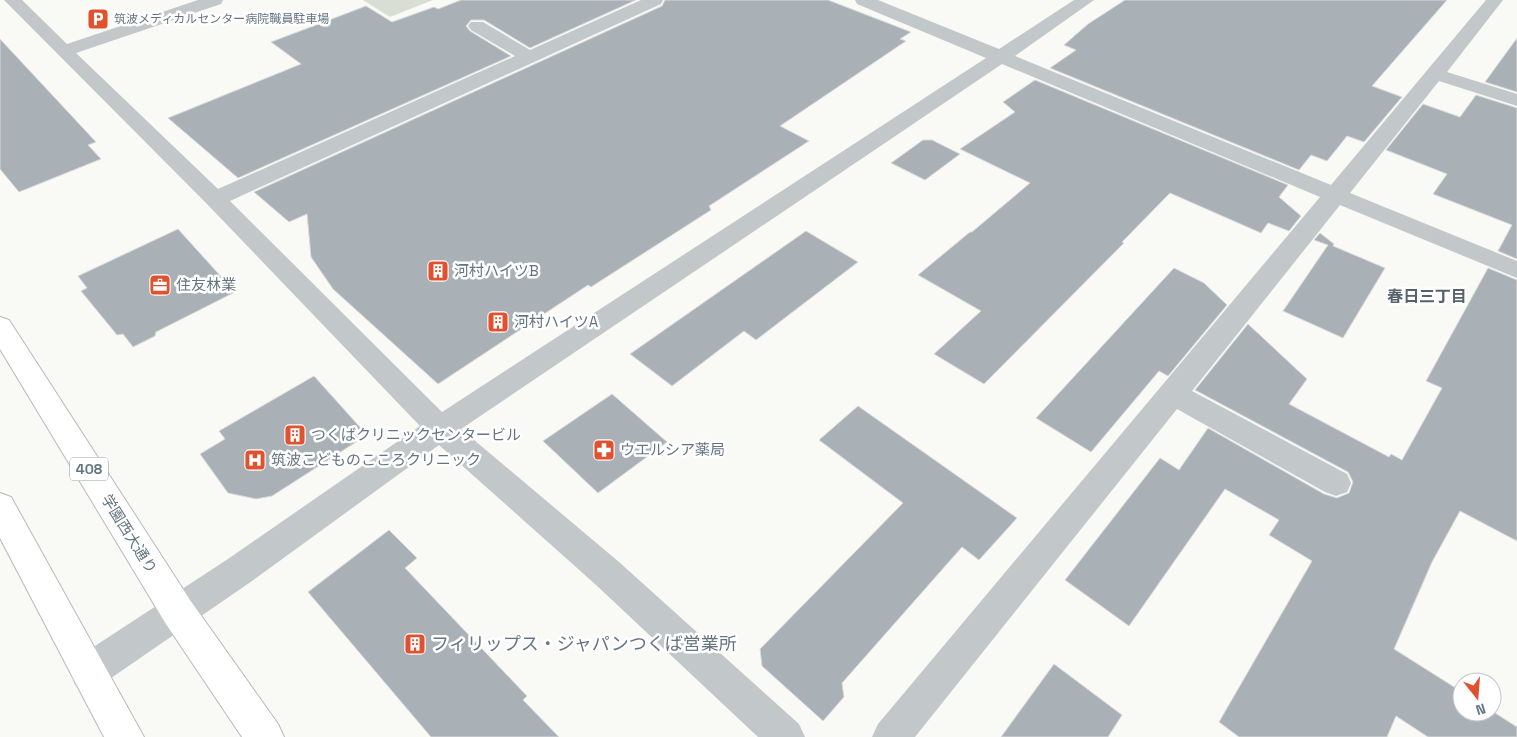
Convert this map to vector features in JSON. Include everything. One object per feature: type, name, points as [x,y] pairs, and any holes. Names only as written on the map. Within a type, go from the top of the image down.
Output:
[{"type":"highway","name":"学園西大通り","points":[[0,327],[178,612],[264,737]]},
{"type":"highway","points":[[0,507],[125,737]]},
{"type":"street","points":[[12,0],[215,199],[440,428],[607,573],[786,737]]},
{"type":"street","points":[[63,51],[215,0]]},
{"type":"street","points":[[215,199],[655,0]]},
{"type":"street","points":[[864,0],[1517,270]]},
{"type":"street","points":[[88,672],[178,612],[440,428],[1086,0]]},
{"type":"street","points":[[891,737],[1495,0]]},
{"type":"street","points":[[477,26],[529,57]]},
{"type":"street","points":[[1435,74],[1517,100]]},
{"type":"street","points":[[1173,394],[1336,483]]},
{"type":"shaded area","points":[[363,0],[433,0],[390,17]]},
{"type":"building","points":[[461,0],[636,0],[530,48],[484,20],[471,20],[466,26],[470,31],[511,56],[238,178],[168,118],[301,64],[271,42],[366,6],[392,22],[434,7],[438,9]]},
{"type":"building","points":[[665,0],[828,0],[911,32],[900,39],[906,41],[780,126],[809,141],[709,206],[711,210],[591,287],[588,285],[438,384],[333,289],[311,257],[307,214],[289,222],[254,192],[662,6]]},
{"type":"building","points":[[1125,0],[1447,0],[1372,86],[1402,97],[1364,142],[1347,136],[1327,161],[1311,155],[1299,170],[1050,68],[1076,50],[1064,45],[1088,24]]},
{"type":"building","points":[[1517,38],[1517,92],[1485,82]]},
{"type":"building","points":[[0,39],[96,142],[88,145],[101,159],[19,192],[0,169]]},
{"type":"building","points":[[1035,80],[1288,185],[1279,197],[1301,216],[1289,231],[1268,223],[1261,233],[1170,193],[1122,242],[1124,243],[984,384],[934,354],[981,311],[918,275],[1030,183],[960,149],[1015,112],[1003,102]]},
{"type":"building","points":[[1476,95],[1517,108],[1517,259],[1498,251],[1512,225],[1433,194],[1447,174],[1386,150],[1423,104],[1460,117]]},
{"type":"building","points":[[923,140],[932,140],[960,154],[925,180],[891,163]]},
{"type":"building","name":"住友林業","points":[[178,229],[235,292],[156,332],[155,336],[133,347],[123,334],[117,335],[81,291],[87,288],[78,276]]},
{"type":"building","points":[[806,231],[858,262],[756,340],[744,331],[672,386],[630,354]]},
{"type":"building","points":[[1320,233],[1334,244],[1333,246],[1385,268],[1343,338],[1283,311],[1328,245],[1314,240]]},
{"type":"building","points":[[1174,268],[1204,283],[1227,305],[1168,376],[1159,371],[1091,452],[1036,418]]},
{"type":"building","points":[[1488,268],[1517,280],[1517,541],[1460,511],[1432,562],[1394,649],[1452,686],[1452,722],[1502,722],[1502,717],[1517,727],[1517,737],[1428,737],[1396,716],[1387,737],[1239,737],[1219,722],[1312,561],[1269,535],[1279,520],[1225,489],[1129,626],[1065,580],[1160,458],[1179,470],[1208,428],[1324,494],[1337,498],[1349,493],[1353,482],[1348,472],[1195,390],[1248,324],[1307,379],[1289,404],[1389,457],[1391,454],[1402,460],[1442,388],[1426,381]]},
{"type":"building","name":"つくばクリニックセンタービル","points":[[314,376],[367,435],[272,496],[256,499],[228,493],[200,454],[225,439],[219,431]]},
{"type":"building","name":"ウエルシア薬局","points":[[612,394],[667,442],[598,493],[543,441]]},
{"type":"building","points":[[858,406],[1017,518],[979,560],[962,547],[842,683],[844,697],[823,721],[762,666],[760,649],[903,503],[819,440]]},
{"type":"building","name":"フィリップス・ジャパンつくば営業所","points":[[389,530],[417,558],[405,568],[527,696],[523,700],[559,737],[431,737],[308,592]]},
{"type":"building","points":[[1054,664],[1122,715],[1108,737],[1001,737]]},
{"type":"place","name":"筑波メディカルセンター病院職員駐車場","points":[[98,19]]},
{"type":"place","name":"河村ハイツB","points":[[438,271]]},
{"type":"place","name":"住友林業","points":[[160,285]]},
{"type":"place","name":"河村ハイツA","points":[[498,322]]},
{"type":"place","name":"つくばクリニックセンタービル","points":[[295,435]]},
{"type":"place","name":"ウエルシア薬局","points":[[604,450]]},
{"type":"place","name":"筑波こどものこころクリニック","points":[[255,460]]},
{"type":"place","name":"フィリップス・ジャパンつくば営業所","points":[[415,644]]},
{"type":"district","name":"春日三丁目","points":[[1427,296]]}]
